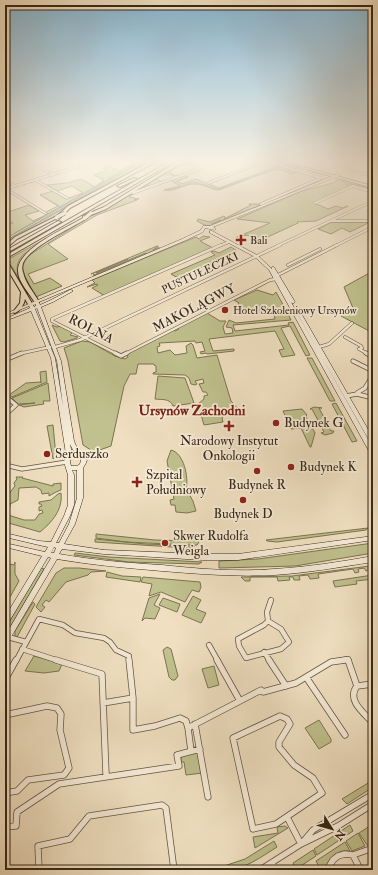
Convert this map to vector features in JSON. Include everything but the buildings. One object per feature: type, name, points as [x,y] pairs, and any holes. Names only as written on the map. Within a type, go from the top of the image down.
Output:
[{"type":"highway","points":[[46,230],[66,209],[81,201]]},
{"type":"highway","points":[[5,248],[16,238],[90,201]]},
{"type":"highway","points":[[5,253],[96,201]]},
{"type":"highway","points":[[32,307],[5,260],[104,201]]},
{"type":"highway","points":[[38,304],[21,275],[19,268],[22,260],[33,249],[111,201]]},
{"type":"highway","points":[[62,225],[100,212],[118,201]]},
{"type":"highway","points":[[15,312],[24,299],[23,292]]},
{"type":"street","points":[[25,201],[45,213]]},
{"type":"street","points":[[265,206],[261,204],[268,201]]},
{"type":"street","points":[[5,320],[38,304],[60,297],[89,280],[277,201]]},
{"type":"street","points":[[315,203],[320,201]]},
{"type":"street","name":"PUSTUŁECZKI","points":[[5,360],[18,354],[85,338],[373,201]]},
{"type":"street","points":[[330,222],[373,221]]},
{"type":"street","name":"MAKOLĄGWY","points":[[121,356],[373,227]]},
{"type":"street","points":[[210,230],[229,242],[257,256]]},
{"type":"street","points":[[210,230],[271,265],[373,454]]},
{"type":"street","name":"ROLNA","points":[[121,356],[52,321],[52,319],[229,242]]},
{"type":"street","points":[[288,265],[320,250]]},
{"type":"street","points":[[304,258],[310,260]]},
{"type":"street","points":[[277,277],[373,442]]},
{"type":"street","points":[[5,623],[52,545],[71,505],[71,477],[52,347],[38,304]]},
{"type":"street","points":[[5,315],[32,307]]},
{"type":"street","points":[[26,642],[6,640],[56,556],[72,524],[78,506],[80,467],[83,465],[84,460],[74,448],[71,441],[59,361],[32,307]]},
{"type":"street","points":[[319,348],[329,344],[352,323]]},
{"type":"street","points":[[345,337],[361,346],[362,348],[360,349],[373,357]]},
{"type":"street","points":[[353,361],[373,371]]},
{"type":"street","points":[[346,396],[357,394],[363,390],[373,375]]},
{"type":"street","points":[[357,394],[373,398]]},
{"type":"street","points":[[5,396],[16,405],[5,415]]},
{"type":"street","points":[[5,465],[22,469],[68,462],[74,456],[80,456]]},
{"type":"street","points":[[68,462],[74,468],[80,467]]},
{"type":"street","points":[[5,535],[52,545],[125,554],[218,557],[298,550],[373,538]]},
{"type":"street","points":[[5,545],[46,555],[130,566],[235,573],[319,569],[373,559]]},
{"type":"street","points":[[268,621],[267,612],[271,600]]},
{"type":"street","points":[[5,680],[39,619],[63,625],[75,633],[106,639],[116,650],[129,656],[133,698],[133,730],[155,726],[180,718],[186,721],[191,750]]},
{"type":"street","points":[[268,621],[280,628],[286,634],[288,642],[281,649],[264,652],[246,658],[240,649],[237,641],[238,639],[264,625],[268,621]]},
{"type":"street","points":[[209,645],[240,701]]},
{"type":"street","points":[[22,649],[102,674],[106,774]]},
{"type":"street","points":[[264,652],[286,686]]},
{"type":"street","points":[[188,728],[261,690],[262,692],[296,683],[331,662],[348,659],[357,686],[353,693],[354,701],[373,723]]},
{"type":"street","points":[[306,677],[345,735]]},
{"type":"street","points":[[357,686],[373,684]]},
{"type":"street","points":[[103,703],[133,698]]},
{"type":"street","points":[[5,715],[47,706],[57,708],[61,714],[60,730],[69,768],[64,774],[28,780],[17,791],[5,793]]},
{"type":"street","points":[[280,716],[287,720],[290,724],[280,742],[279,747],[294,764],[313,778],[322,793],[287,818],[276,824],[253,829],[233,738],[280,716]]},
{"type":"street","points":[[195,724],[208,797]]},
{"type":"street","points":[[5,827],[16,826],[17,812],[56,785],[179,766],[177,755],[191,750],[200,749]]},
{"type":"street","points":[[301,844],[314,830],[373,794]]},
{"type":"street","points":[[38,870],[38,846],[70,839],[89,816],[162,804],[166,808],[174,870]]},
{"type":"street","points":[[260,870],[301,844],[338,826],[373,804]]},
{"type":"street","points":[[287,818],[301,844]]},
{"type":"street","points":[[327,870],[330,864],[338,856],[345,854],[353,855],[373,848]]},
{"type":"street","points":[[353,855],[360,869]]},
{"type":"street","points":[[272,863],[274,870]]},
{"type":"green space","points":[[50,201],[72,201],[5,239],[5,237],[9,235],[5,233],[5,220],[11,224],[13,223],[5,218],[5,213],[29,205],[39,211],[25,215],[33,221],[48,214],[46,212],[58,206]]},
{"type":"green space","points":[[75,201],[79,201],[66,208],[58,215],[5,243],[5,241]]},
{"type":"green space","points":[[119,201],[135,201],[97,215],[48,244],[68,259],[28,274],[34,284],[50,278],[62,286],[36,297],[27,282],[23,271],[23,266],[28,256],[89,217]]},
{"type":"green space","points":[[279,201],[319,201],[314,203],[328,209],[336,206],[342,208],[348,206],[316,221],[297,222],[298,223],[259,241],[247,235],[235,238],[270,223],[237,219]]},
{"type":"green space","points":[[249,204],[261,205],[211,224],[213,225],[211,226],[197,221],[198,219],[210,222],[224,216],[224,219],[251,205]]},
{"type":"green space","points":[[81,219],[21,257],[17,267],[21,282],[9,262],[11,262],[7,260]]},
{"type":"green space","points":[[332,222],[370,222],[350,232],[342,228],[331,234],[318,229]]},
{"type":"green space","points":[[203,236],[210,237],[200,241],[213,248],[105,296],[92,288],[98,285],[97,284],[87,287],[95,283],[92,280],[196,237],[199,239]]},
{"type":"green space","points":[[157,246],[153,250],[159,248],[97,276],[93,275],[146,253],[100,272],[96,273],[128,259],[91,274]]},
{"type":"green space","points":[[231,247],[237,251],[178,278],[171,274],[215,255],[211,252],[214,251],[219,253]]},
{"type":"green space","points":[[373,271],[373,333],[341,316],[353,308],[344,287]]},
{"type":"green space","points":[[257,290],[273,295],[276,292],[286,310],[248,314],[246,311],[236,307],[239,303],[234,300]]},
{"type":"green space","points":[[287,312],[291,320],[233,325],[235,331],[289,325],[288,323],[293,322],[310,355],[306,356],[290,326],[281,328],[295,355],[282,357],[279,350],[284,349],[275,331],[209,339],[213,351],[234,349],[234,351],[201,354],[200,352],[205,351],[202,342],[196,343],[195,341],[159,343],[160,346],[157,347],[158,353],[170,350],[175,355],[187,353],[186,346],[191,343],[197,358],[217,355],[231,401],[241,412],[228,413],[222,418],[223,422],[204,425],[198,404],[204,399],[204,396],[208,395],[206,392],[203,392],[199,384],[204,383],[203,379],[195,381],[197,384],[195,385],[191,384],[189,378],[185,375],[153,374],[156,372],[156,366],[154,364],[138,364],[136,374],[130,374],[124,386],[111,446],[94,452],[83,445],[68,361],[64,348],[82,341],[90,342],[115,356],[125,359],[128,357],[127,354],[173,330],[175,331],[179,329],[177,328],[207,313],[220,321],[226,321],[223,327],[225,334],[233,333],[232,328],[226,327],[229,320],[236,323],[275,319],[274,314]]},
{"type":"green space","points":[[52,325],[57,327],[61,326],[73,332],[70,335],[78,337],[64,342],[60,341]]},
{"type":"green space","points":[[307,358],[312,358],[335,401],[330,401]]},
{"type":"green space","points":[[46,371],[47,382],[12,397],[9,395],[26,383],[41,382],[40,372]]},
{"type":"green space","points":[[158,376],[185,378],[194,403],[173,406],[172,403],[168,401],[155,399]]},
{"type":"green space","points":[[48,383],[50,401],[43,401],[44,404],[24,407],[19,405],[35,403],[18,404],[12,398]]},
{"type":"green space","points":[[336,403],[357,441],[352,442],[332,404]]},
{"type":"green space","points":[[314,407],[322,408],[319,408],[331,431],[334,431],[333,433],[325,435],[321,433],[324,432],[312,409],[310,409]]},
{"type":"green space","points":[[302,409],[307,415],[307,419],[288,422],[283,411]]},
{"type":"green space","points":[[309,422],[315,433],[311,447],[301,428],[291,429],[290,427],[293,427],[292,424]]},
{"type":"green space","points":[[53,425],[56,456],[53,459],[47,426]]},
{"type":"green space","points":[[171,450],[176,452],[182,461],[187,479],[186,489],[193,501],[196,511],[187,513],[176,512],[175,505],[171,505],[170,500],[174,499],[167,461]]},
{"type":"green space","points":[[16,477],[23,477],[22,478],[53,486],[53,484],[61,483],[61,490],[49,496],[49,493],[42,494],[41,490],[36,487],[19,488],[18,500],[10,504],[10,507],[5,509],[5,499],[15,486],[14,483],[17,479]]},
{"type":"green space","points":[[61,493],[60,505],[56,515],[40,532],[5,522],[5,514],[24,520],[35,520],[39,514],[43,513],[42,510],[39,511],[39,507],[42,506],[39,502],[51,500]]},
{"type":"green space","points":[[368,528],[366,530],[277,542],[266,540]]},
{"type":"green space","points":[[96,534],[155,540],[190,541],[191,537],[199,542],[197,545],[190,545],[126,542],[96,538]]},
{"type":"green space","points":[[95,539],[146,544],[195,546],[188,548],[95,542]]},
{"type":"green space","points":[[373,543],[373,553],[295,566],[219,568],[219,561],[258,559]]},
{"type":"green space","points":[[75,553],[109,557],[202,562],[199,564],[129,562],[74,555]]},
{"type":"green space","points":[[15,562],[15,574],[19,581],[10,597],[5,598],[5,563],[14,565]]},
{"type":"green space","points":[[370,566],[369,570],[366,571],[364,568],[358,569],[359,572],[355,573],[353,569],[318,574],[319,578],[310,579],[308,575],[299,576],[300,580],[294,580],[293,577],[289,577],[290,580],[278,581],[277,577],[250,577],[250,581],[245,581],[241,577],[292,576]]},
{"type":"green space","points":[[41,568],[44,569],[5,636],[5,629]]},
{"type":"green space","points":[[64,568],[106,571],[91,572],[88,575],[66,582],[49,602],[46,600],[42,605],[45,607],[41,612],[36,607],[56,573]]},
{"type":"green space","points":[[107,572],[122,576],[141,577],[140,582],[106,577]]},
{"type":"green space","points":[[373,575],[373,579],[356,581],[357,584],[335,587],[333,581]]},
{"type":"green space","points":[[143,577],[200,582],[201,587],[199,592],[192,590],[185,602],[161,592],[149,596],[152,584],[141,582]]},
{"type":"green space","points":[[160,594],[154,605],[160,608],[155,619],[145,618],[142,621],[149,598]]},
{"type":"green space","points":[[193,596],[201,600],[196,609],[206,613],[201,623],[182,615]]},
{"type":"green space","points":[[163,598],[180,604],[177,612],[159,605]]},
{"type":"green space","points":[[33,602],[35,604],[17,637],[15,636],[15,631]]},
{"type":"green space","points":[[167,647],[171,649],[178,676],[175,680],[172,680],[169,677],[163,650]]},
{"type":"green space","points":[[34,656],[62,664],[59,671],[44,673],[25,671]]},
{"type":"green space","points":[[214,666],[219,685],[208,688],[202,669]]},
{"type":"green space","points":[[319,720],[331,739],[331,742],[319,749],[305,728]]},
{"type":"green space","points":[[197,751],[202,773],[186,775],[184,762],[181,762],[181,758],[185,754]]},
{"type":"green space","points":[[373,780],[373,787],[347,804],[342,799]]},
{"type":"green space","points":[[373,824],[373,845],[367,845],[359,833]]},
{"type":"green space","points":[[350,825],[353,831],[317,855],[314,849]]},
{"type":"green space","points":[[285,826],[288,828],[255,848],[253,837],[278,833],[277,827]]},
{"type":"green space","points":[[358,833],[365,846],[352,851],[346,841]]},
{"type":"green space","points":[[274,841],[277,847],[259,859],[239,868],[225,870],[224,866],[245,859]]},
{"type":"green space","points":[[345,842],[350,851],[341,851],[337,853],[331,858],[324,870],[321,870],[316,861]]},
{"type":"green space","points":[[313,850],[316,856],[296,869],[293,863]]},
{"type":"waterway","points":[[50,201],[60,207]]},
{"type":"waterway","points":[[60,207],[71,201]]},
{"type":"waterway","points":[[20,233],[77,201]]},
{"type":"waterway","points":[[15,233],[60,207]]},
{"type":"waterway","points":[[5,238],[10,236]]},
{"type":"waterway","points":[[5,241],[15,236]]},
{"type":"place","name":"Bali","points":[[241,240]]},
{"type":"place","name":"Hotel Szkoleniowy Ursynów","points":[[225,310]]},
{"type":"place","name":"Budynek G","points":[[276,423]]},
{"type":"place","name":"Narodowy Instytut Onkologii","points":[[229,426]]},
{"type":"place","name":"Serduszko","points":[[47,454]]},
{"type":"place","name":"Budynek K","points":[[291,467]]},
{"type":"place","name":"Budynek R","points":[[257,471]]},
{"type":"place","name":"Szpital Południowy","points":[[137,482]]},
{"type":"place","name":"Budynek D","points":[[243,500]]},
{"type":"place","name":"Skwer Rudolfa Weigla","points":[[165,543]]},
{"type":"district","name":"Ursynów Zachodni","points":[[192,410]]}]
